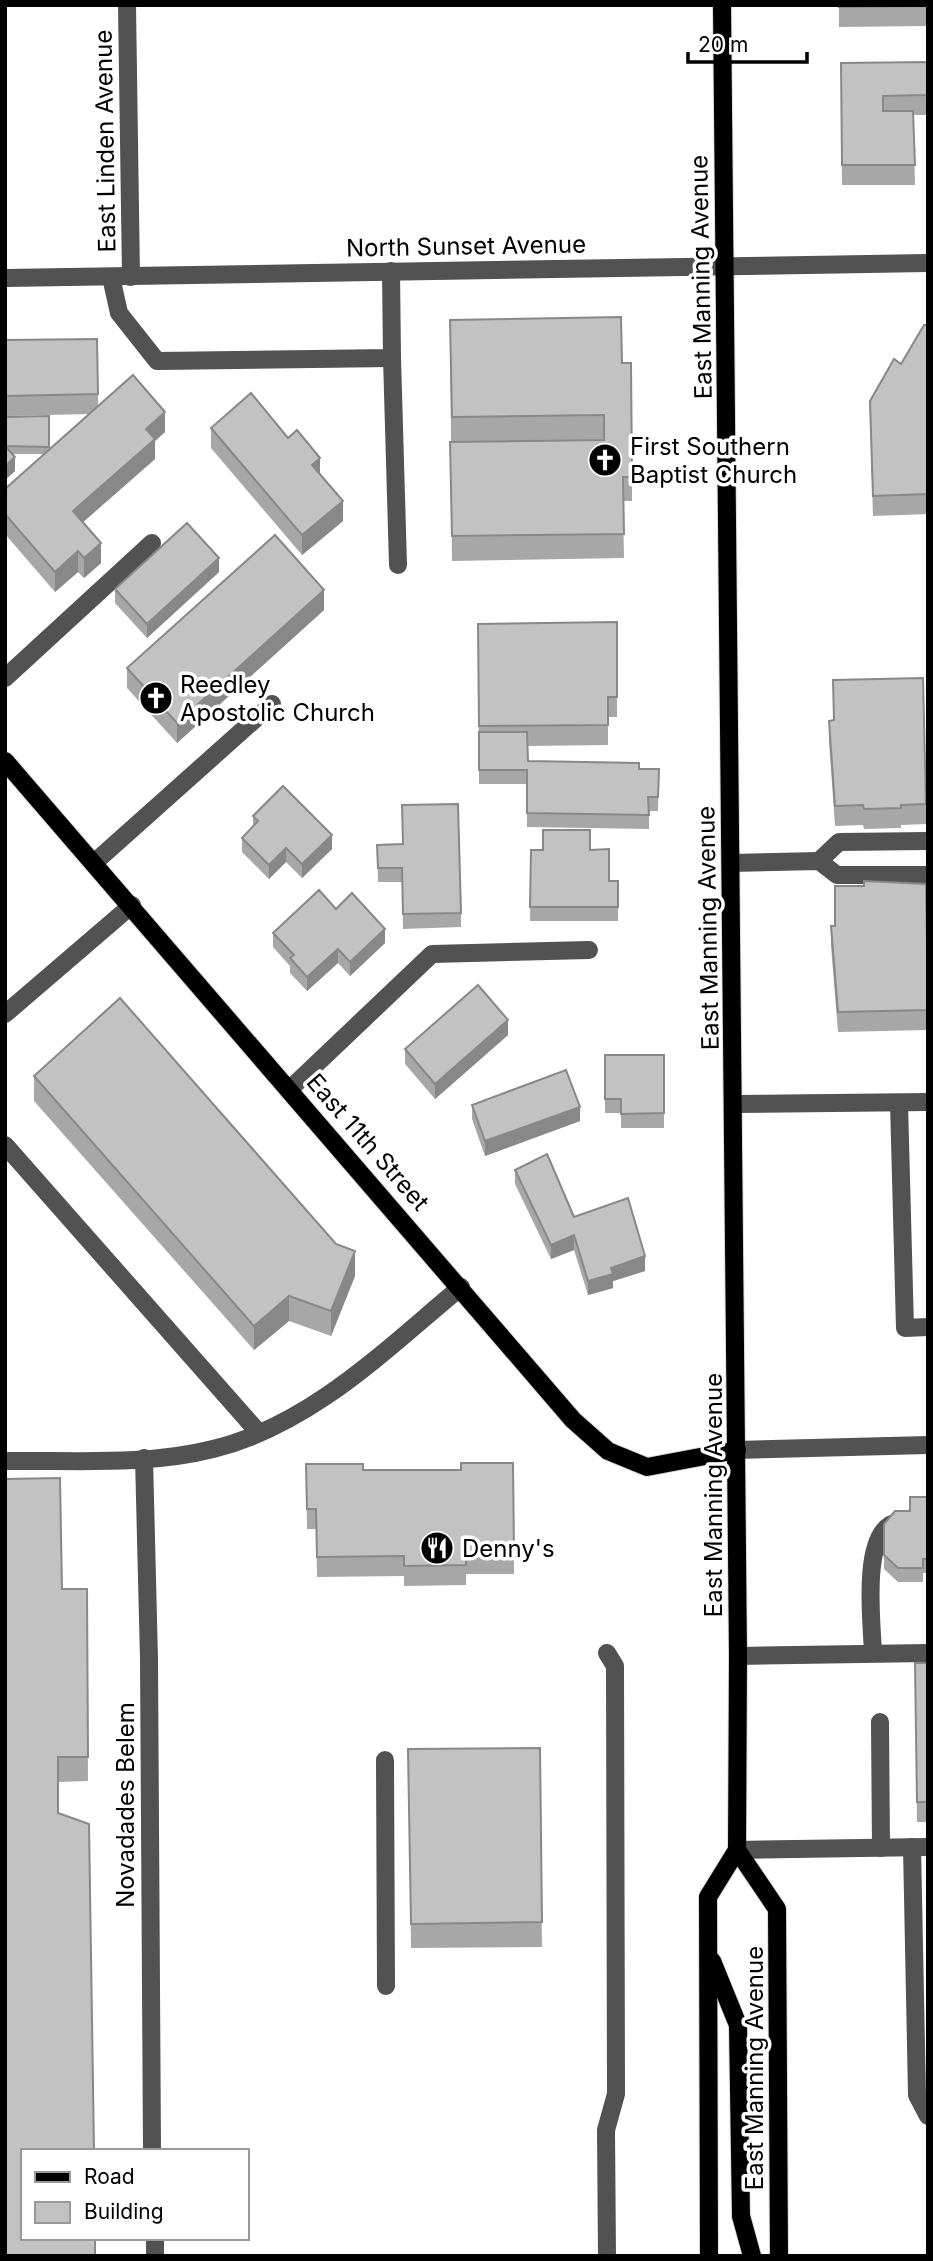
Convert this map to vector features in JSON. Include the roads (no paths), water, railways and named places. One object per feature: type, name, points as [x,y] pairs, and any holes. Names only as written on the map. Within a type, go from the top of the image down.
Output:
[{"type":"main road","name":"East Manning Avenue","points":[[709,2256],[708,1897],[737,1850],[735,1104],[722,5]]},
{"type":"main road","name":"East 11th Street","points":[[5,761],[95,862],[573,1420],[608,1451],[647,1467],[737,1450]]},
{"type":"main road","name":"East Manning Avenue","points":[[737,1850],[777,1909],[779,2256]]},
{"type":"main road","points":[[708,1952],[737,2025],[741,2216],[752,2256]]},
{"type":"street","name":"East Linden Avenue","points":[[127,5],[131,277]]},
{"type":"street","name":"North Sunset Avenue","points":[[5,278],[928,263]]},
{"type":"street","points":[[391,271],[398,565]]},
{"type":"street","points":[[111,277],[119,313],[157,361],[392,358]]},
{"type":"street","points":[[5,678],[152,543]]},
{"type":"street","points":[[95,862],[272,704]]},
{"type":"street","points":[[819,861],[839,842],[928,841]]},
{"type":"street","points":[[731,863],[819,861],[837,875],[928,874]]},
{"type":"street","points":[[5,1014],[132,905]]},
{"type":"street","points":[[290,1089],[432,954],[589,950]]},
{"type":"street","points":[[735,1104],[928,1102]]},
{"type":"street","points":[[899,1103],[905,1328],[928,1327]]},
{"type":"street","points":[[5,1145],[260,1433]]},
{"type":"street","points":[[5,1461],[144,1458],[213,1449],[260,1433],[327,1396],[461,1287]]},
{"type":"street","points":[[737,1450],[928,1445]]},
{"type":"street","name":"Novadades Belem","points":[[144,1458],[149,1659],[152,2149]]},
{"type":"street","points":[[873,1653],[872,1565],[875,1543],[893,1523],[928,1521]]},
{"type":"street","points":[[607,1653],[615,1666],[616,1760],[616,2094],[606,2130],[607,2256]]},
{"type":"street","points":[[738,1656],[928,1653]]},
{"type":"street","points":[[880,1722],[881,1848]]},
{"type":"street","points":[[385,1760],[386,1986]]},
{"type":"street","points":[[737,1850],[920,1847],[917,2095],[928,2116]]},
{"type":"place","name":"First Southern Baptist Church","points":[[605,460]]},
{"type":"place","name":"Reedley Apostolic Church","points":[[156,698]]},
{"type":"place","name":"Denny's","points":[[437,1548]]}]
